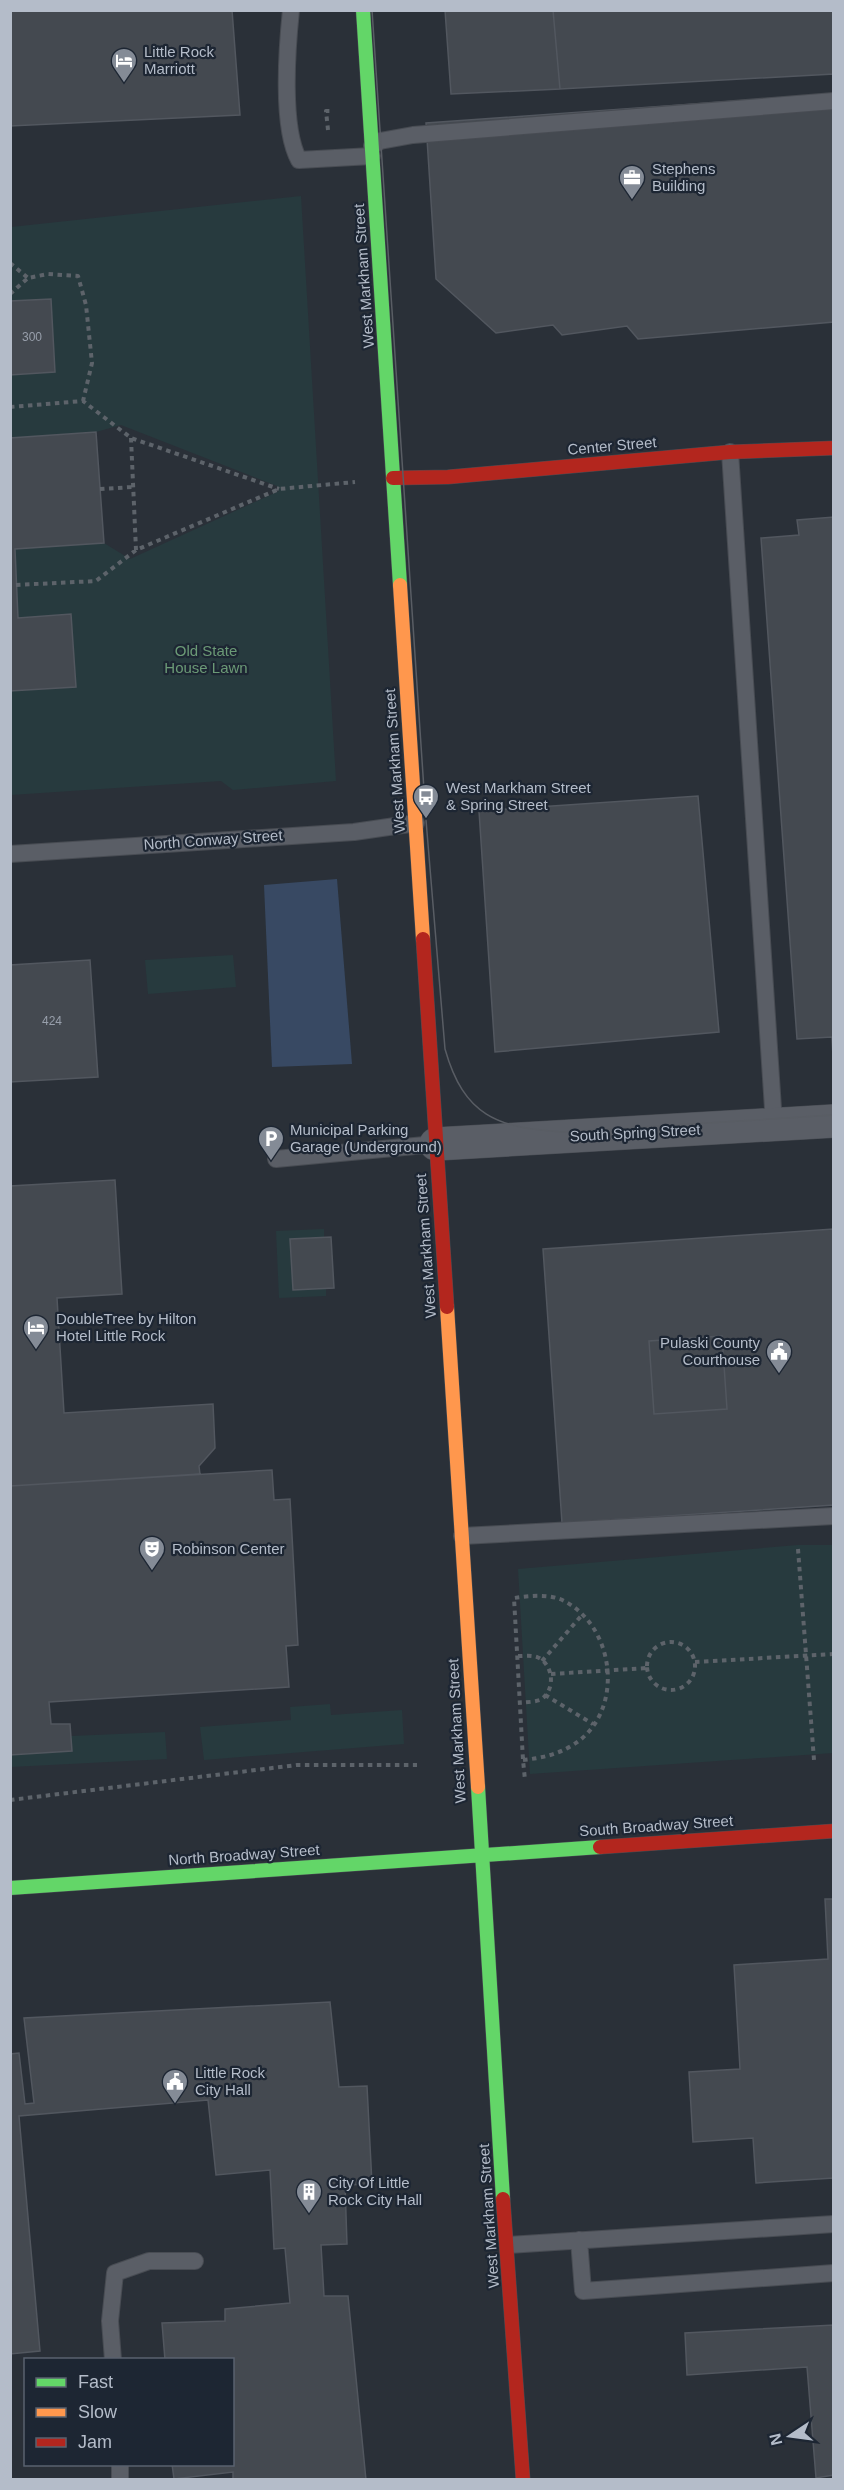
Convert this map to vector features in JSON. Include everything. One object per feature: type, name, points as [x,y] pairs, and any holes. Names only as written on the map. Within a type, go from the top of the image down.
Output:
[{"type":"street","name":"West Markham Street","points":[[363,10],[462,1536],[480,1855],[523,2480]]},
{"type":"street","name":"Center Street","points":[[393,478],[448,477],[730,452],[834,448]]},
{"type":"street","name":"South Spring Street","points":[[436,1144],[834,1121]]},
{"type":"street","name":"South Broadway Street","points":[[480,1855],[834,1831]]},
{"type":"street","name":"North Broadway Street","points":[[10,1888],[480,1855]]},
{"type":"lane","points":[[291,10],[287,50],[291,145],[299,160],[372,151],[380,141],[413,135],[834,100]]},
{"type":"lane","points":[[730,452],[774,1124]]},
{"type":"lane","name":"North Conway Street","points":[[10,854],[354,831],[416,823]]},
{"type":"lane","points":[[276,1159],[436,1144]]},
{"type":"lane","points":[[462,1536],[834,1516]]},
{"type":"lane","points":[[508,2245],[834,2224]]},
{"type":"lane","points":[[579,2240],[583,2291],[834,2273]]},
{"type":"lane","points":[[113,2358],[110,2320],[115,2273],[149,2261],[195,2261]]},
{"type":"path","points":[[326,111],[328,134]]},
{"type":"path","points":[[10,262],[28,278]]},
{"type":"path","points":[[10,294],[28,278],[48,274],[78,276],[86,305],[92,363],[82,401]]},
{"type":"path","points":[[10,407],[82,401],[131,438],[279,489]]},
{"type":"path","points":[[131,438],[136,550]]},
{"type":"path","points":[[16,585],[96,581],[136,550],[279,489],[393,478]]},
{"type":"path","points":[[100,489],[133,487]]},
{"type":"path","points":[[798,1545],[814,1760]]},
{"type":"path","points":[[524,1760],[550,1756],[573,1745],[593,1724],[606,1695],[610,1670],[604,1647],[582,1615],[559,1599],[533,1596],[514,1598],[525,1780]]},
{"type":"path","points":[[542,1660],[582,1615]]},
{"type":"path","points":[[670,1642],[685,1647],[695,1662],[688,1682],[674,1689],[660,1687],[649,1676],[647,1668],[651,1653],[656,1648],[670,1642]]},
{"type":"path","points":[[695,1662],[834,1654]]},
{"type":"path","points":[[518,1656],[536,1657],[542,1660],[551,1674],[549,1689],[545,1695],[539,1700],[521,1703]]},
{"type":"path","points":[[551,1674],[647,1668]]},
{"type":"path","points":[[545,1695],[593,1724]]},
{"type":"path","points":[[10,1800],[297,1765],[417,1765]]},
{"type":"green space","name":"Old State House Lawn","points":[[301,196],[336,781],[233,790],[221,781],[11,795],[11,691],[76,687],[71,614],[18,618],[15,549],[104,543],[130,559],[279,491],[277,486],[121,425],[96,432],[11,438],[11,375],[55,372],[50,299],[11,301],[11,227]]},
{"type":"green space","points":[[233,955],[236,987],[148,994],[145,960]]},
{"type":"green space","points":[[324,1229],[324,1237],[290,1239],[293,1290],[326,1288],[326,1296],[279,1298],[276,1231]]},
{"type":"green space","points":[[798,1545],[833,1545],[833,1753],[530,1774],[518,1569]]},
{"type":"green space","points":[[330,1704],[331,1715],[402,1710],[404,1744],[204,1760],[200,1727],[291,1720],[290,1707]]},
{"type":"green space","points":[[165,1732],[167,1759],[11,1767],[11,1755],[71,1736]]},
{"type":"water","points":[[337,879],[352,1064],[272,1067],[264,885]]},
{"type":"building","name":"Little Rock Marriott","points":[[10,10],[232,10],[240,115],[10,126]]},
{"type":"building","points":[[445,10],[553,10],[560,89],[451,94]]},
{"type":"building","points":[[553,10],[834,10],[834,74],[560,89]]},
{"type":"building","name":"Stephens Building","points":[[834,94],[834,322],[638,339],[627,326],[562,335],[553,325],[496,333],[436,279],[426,123]]},
{"type":"building","points":[[51,299],[55,372],[10,375],[10,301]]},
{"type":"building","points":[[96,432],[104,543],[15,549],[18,618],[71,614],[76,687],[10,691],[10,438]]},
{"type":"building","points":[[834,517],[833,1057],[832,1037],[797,1039],[761,538],[799,535],[797,520]]},
{"type":"building","points":[[698,796],[719,1032],[495,1052],[479,811]]},
{"type":"building","points":[[90,960],[98,1077],[10,1082],[10,965]]},
{"type":"building","name":"DoubleTree by Hilton Hotel Little Rock","points":[[115,1180],[122,1294],[57,1298],[64,1413],[213,1404],[215,1448],[199,1466],[200,1474],[10,1486],[10,1186]]},
{"type":"building","name":"Pulaski County Courthouse","points":[[833,1229],[834,1505],[562,1523],[543,1249]],"holes":[[[722,1336],[727,1409],[654,1414],[649,1341]]]},
{"type":"building","points":[[331,1237],[334,1288],[293,1290],[290,1239]]},
{"type":"building","points":[[722,1336],[727,1409],[654,1414],[649,1341]]},
{"type":"building","name":"Robinson Center","points":[[272,1470],[274,1500],[290,1499],[298,1645],[286,1646],[289,1687],[49,1702],[51,1724],[70,1724],[72,1751],[10,1755],[10,1486]]},
{"type":"building","points":[[825,1899],[834,1899],[834,2178],[756,2183],[753,2138],[693,2142],[689,2072],[740,2069],[734,1965],[828,1959]]},
{"type":"building","name":"City Of Little Rock City Hall","points":[[330,2002],[339,2087],[367,2086],[372,2184],[345,2185],[347,2244],[321,2245],[324,2296],[348,2296],[366,2480],[233,2480],[233,2472],[174,2479],[172,2466],[234,2466],[234,2358],[165,2358],[162,2323],[225,2321],[225,2309],[290,2303],[285,2248],[274,2249],[270,2170],[216,2175],[208,2100],[19,2116],[40,2351],[10,2354],[10,2054],[19,2053],[25,2104],[34,2103],[24,2018]]},
{"type":"building","points":[[834,2325],[834,2475],[816,2478],[807,2367],[687,2375],[685,2333]]},
{"type":"tram line","points":[[372,10],[426,820],[445,1049],[453,1072],[462,1090],[473,1104],[486,1114],[502,1122],[540,1130],[563,1132],[834,1115]]},
{"type":"traffic: fast","points":[[363,10],[400,585]]},
{"type":"traffic: fast","points":[[478,1787],[503,2199]]},
{"type":"traffic: fast","points":[[10,1888],[600,1847]]},
{"type":"traffic: slow","points":[[400,585],[423,939]]},
{"type":"traffic: slow","points":[[447,1307],[478,1787]]},
{"type":"traffic: jam","points":[[393,478],[448,477],[730,452],[834,448]]},
{"type":"traffic: jam","points":[[423,939],[447,1307]]},
{"type":"traffic: jam","points":[[600,1847],[834,1831]]},
{"type":"traffic: jam","points":[[503,2199],[523,2480]]},
{"type":"place","name":"Little Rock Marriott","points":[[124,84]]},
{"type":"place","name":"Stephens Building","points":[[632,201]]},
{"type":"place","name":"West Markham Street & Spring Street","points":[[426,820]]},
{"type":"place","name":"Municipal Parking Garage (Underground)","points":[[271,1162]]},
{"type":"place","name":"DoubleTree by Hilton Hotel Little Rock","points":[[36,1351]]},
{"type":"place","name":"Pulaski County Courthouse","points":[[779,1375]]},
{"type":"place","name":"Robinson Center","points":[[152,1572]]},
{"type":"place","name":"Little Rock City Hall","points":[[175,2105]]},
{"type":"place","name":"City Of Little Rock City Hall","points":[[309,2215]]}]
